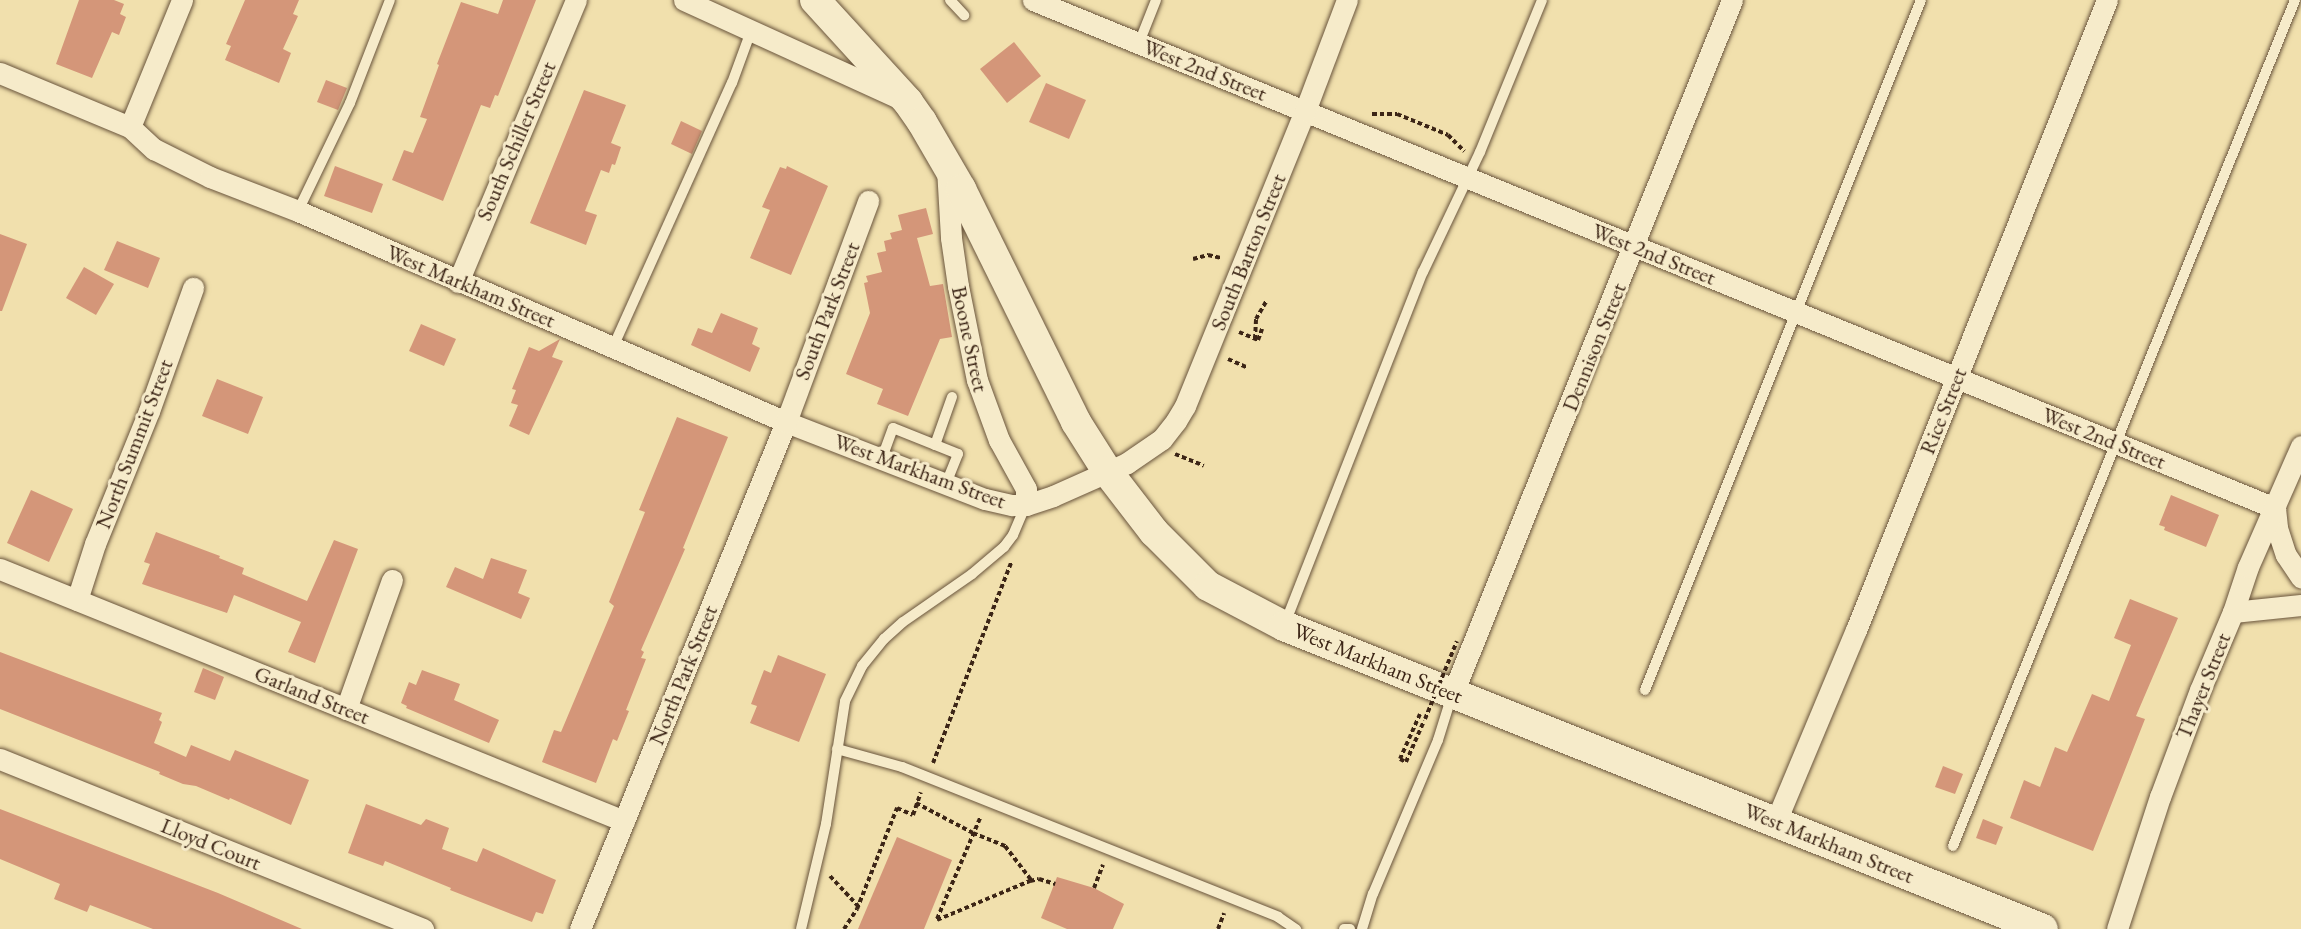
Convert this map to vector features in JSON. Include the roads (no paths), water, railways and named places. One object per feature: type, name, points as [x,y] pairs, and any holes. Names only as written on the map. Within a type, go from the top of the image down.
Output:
[{"type":"main road","name":"Boone Street","points":[[815,0],[908,102],[947,164],[1058,389],[1107,471]]},
{"type":"main road","name":"West Markham Street","points":[[1107,471],[1154,532],[1208,586],[1284,626],[2043,929]]},
{"type":"street","points":[[130,127],[182,0]]},
{"type":"street","name":"South Schiller Street","points":[[459,282],[576,0]]},
{"type":"street","points":[[684,0],[908,102]]},
{"type":"street","name":"West 2nd Street","points":[[1033,0],[1305,111],[1471,171],[1635,246],[2275,508]]},
{"type":"street","name":"South Barton Street","points":[[1107,471],[1146,452],[1162,439],[1185,406],[1305,111],[1347,0]]},
{"type":"street","name":"Dennison Street","points":[[1453,693],[1635,246],[1732,0]]},
{"type":"street","name":"Rice Street","points":[[1776,821],[1957,377],[2107,0]]},
{"type":"street","name":"West Markham Street","points":[[0,73],[130,127],[154,149],[174,161],[614,345],[786,422],[998,503],[1026,505],[1053,496],[1107,471]]},
{"type":"street","name":"Boone Street","points":[[947,164],[951,238],[957,286],[975,371],[984,405],[999,440],[1026,489],[1026,505]]},
{"type":"street","name":"South Park Street","points":[[786,422],[868,201]]},
{"type":"street","name":"North Summit Street","points":[[77,600],[95,544],[149,411],[193,288]]},
{"type":"street","name":"North Park Street","points":[[580,929],[786,422]]},
{"type":"street","name":"Thayer Street","points":[[2117,929],[2180,743],[2233,612],[2248,567],[2301,446]]},
{"type":"street","points":[[2275,508],[2277,528],[2286,555],[2301,577]]},
{"type":"street","name":"Garland Street","points":[[0,569],[624,822]]},
{"type":"street","points":[[346,709],[392,580]]},
{"type":"street","points":[[2233,612],[2301,605]]},
{"type":"street","name":"Lloyd Court","points":[[0,759],[423,929]]},
{"type":"lane","points":[[298,211],[350,103],[390,0]]},
{"type":"lane","points":[[950,0],[964,15]]},
{"type":"lane","points":[[1139,43],[1156,0]]},
{"type":"lane","points":[[1284,626],[1423,272],[1471,171],[1542,0]]},
{"type":"lane","points":[[1645,690],[1921,0]]},
{"type":"lane","points":[[1953,846],[2295,0]]},
{"type":"lane","points":[[614,345],[732,83],[751,31]]},
{"type":"lane","points":[[935,445],[952,397]]},
{"type":"lane","points":[[882,458],[893,428],[958,454],[946,484]]},
{"type":"lane","points":[[801,929],[826,824],[845,701],[862,666],[884,639],[903,622],[972,574],[1004,547],[1013,535],[1026,505]]},
{"type":"lane","points":[[1362,929],[1373,894],[1438,741],[1453,693]]},
{"type":"lane","points":[[837,749],[902,767],[1278,917],[1296,929]]},
{"type":"lane","points":[[1344,929],[1350,929]]}]
